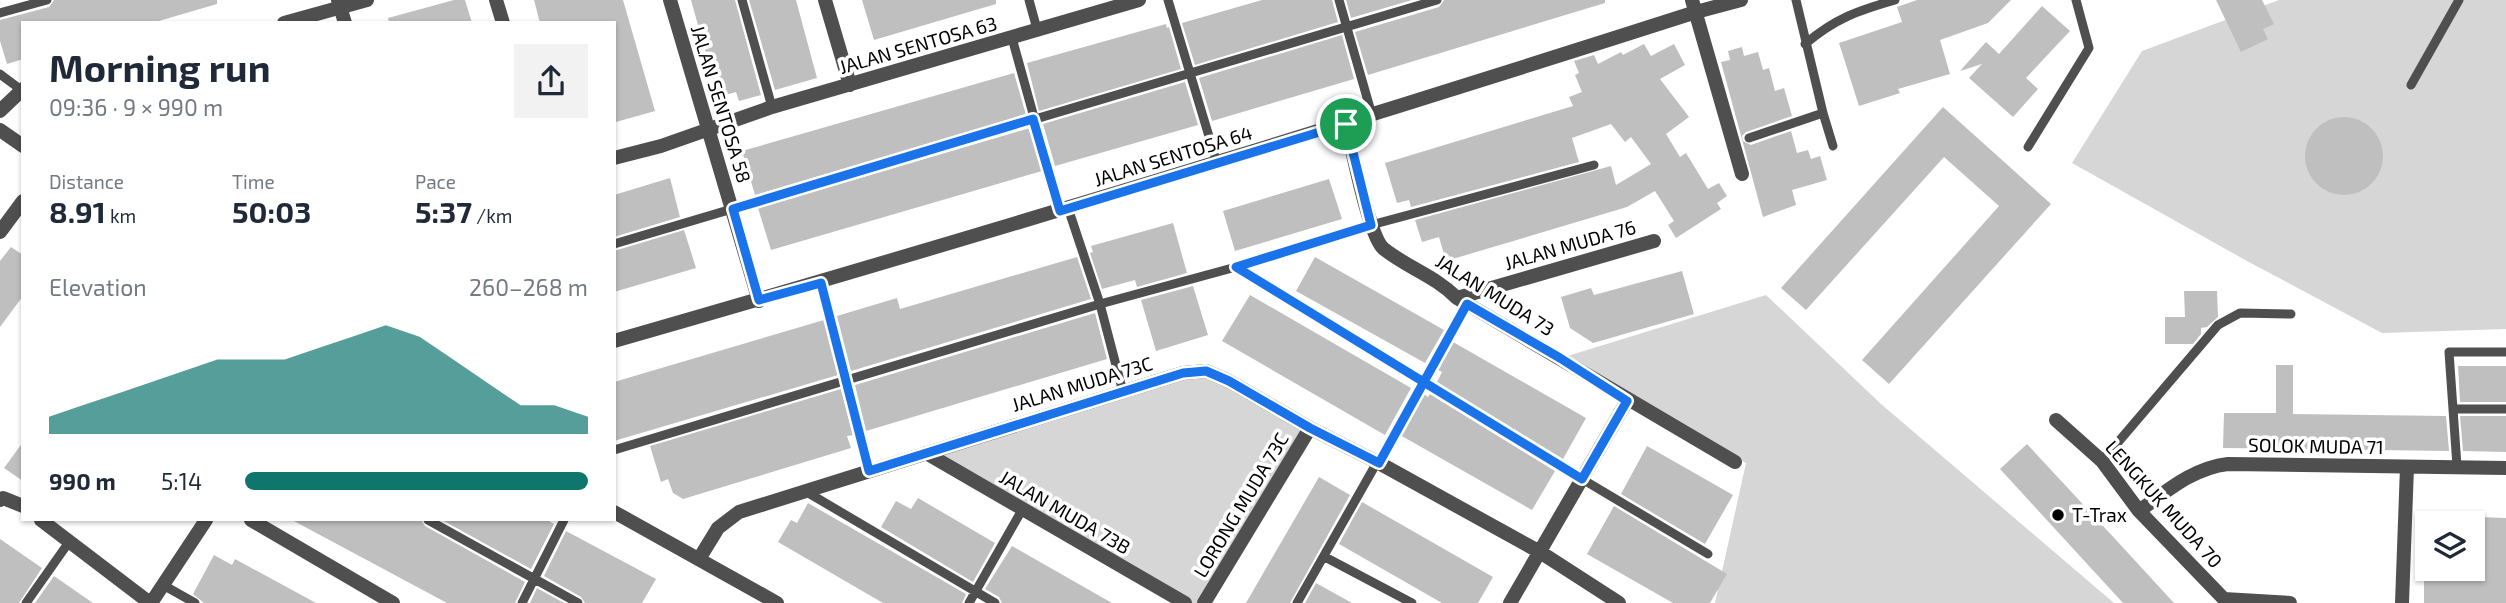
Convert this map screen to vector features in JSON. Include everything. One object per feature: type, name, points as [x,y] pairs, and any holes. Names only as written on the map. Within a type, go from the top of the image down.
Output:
[{"type":"street","points":[[290,21],[340,4],[367,0]]},
{"type":"street","points":[[496,0],[502,21]]},
{"type":"street","name":"JALAN SENTOSA 58","points":[[670,0],[759,300]]},
{"type":"street","points":[[825,0],[850,85]]},
{"type":"street","name":"JALAN SENTOSA 63","points":[[616,157],[660,146],[772,107],[1139,0]]},
{"type":"street","name":"JALAN SENTOSA 64","points":[[616,340],[821,283],[1346,124],[1694,6],[1741,0]]},
{"type":"street","points":[[340,4],[344,21]]},
{"type":"street","points":[[1694,6],[1742,174]]},
{"type":"street","points":[[2,108],[21,89]]},
{"type":"street","name":"JALAN MUDA 73","points":[[1346,124],[1371,225],[1381,248],[1443,284],[1462,301],[1627,401],[1735,462]]},
{"type":"street","points":[[0,130],[21,145]]},
{"type":"street","points":[[0,232],[21,204]]},
{"type":"street","name":"JALAN MUDA 76","points":[[1462,301],[1654,241]]},
{"type":"street","name":"JALAN MUDA 73C","points":[[699,559],[718,528],[740,512],[1183,373],[1206,371],[1229,381],[1310,428],[1540,552],[1619,603]]},
{"type":"street","points":[[1510,603],[1627,401]]},
{"type":"street","name":"LENGKUK MUDA 70","points":[[2056,420],[2102,461],[2139,511],[2224,599],[2290,603]]},
{"type":"street","name":"LORONG MUDA 73C","points":[[1204,603],[1310,428]]},
{"type":"street","name":"JALAN MUDA 73B","points":[[926,453],[1185,603]]},
{"type":"street","name":"SOLOK MUDA 71","points":[[2139,511],[2194,473],[2211,466],[2228,464],[2506,468]]},
{"type":"street","points":[[2402,603],[2407,467]]},
{"type":"street","points":[[0,500],[3,498],[21,505]]},
{"type":"street","points":[[616,513],[777,603]]},
{"type":"street","points":[[42,521],[150,603],[205,521]]},
{"type":"street","points":[[253,521],[393,603]]},
{"type":"lane","points":[[0,13],[47,0]]},
{"type":"lane","points":[[742,0],[772,107]]},
{"type":"lane","points":[[1029,0],[1037,29]]},
{"type":"lane","points":[[1168,0],[1217,163]]},
{"type":"lane","points":[[1339,0],[1372,115]]},
{"type":"lane","points":[[616,243],[1437,0]]},
{"type":"lane","points":[[1796,0],[1822,113],[1833,146]]},
{"type":"lane","points":[[1805,44],[1852,12],[1895,0]]},
{"type":"lane","points":[[2028,147],[2089,48],[2076,0]]},
{"type":"lane","points":[[2411,85],[2459,0]]},
{"type":"lane","points":[[1012,38],[1033,119],[1100,304],[1124,392]]},
{"type":"lane","points":[[0,74],[21,89]]},
{"type":"lane","points":[[1749,138],[1822,113]]},
{"type":"lane","points":[[616,449],[1371,225],[1594,165]]},
{"type":"lane","points":[[1236,267],[1708,554]]},
{"type":"lane","points":[[821,283],[869,471]]},
{"type":"lane","points":[[1297,603],[1379,463],[1423,382],[1462,301]]},
{"type":"lane","points":[[2102,461],[2218,325],[2240,313],[2291,314]]},
{"type":"lane","points":[[2457,466],[2449,352],[2506,352]]},
{"type":"lane","points":[[2453,410],[2506,409]]},
{"type":"lane","points":[[805,491],[995,603]]},
{"type":"lane","points":[[969,603],[1022,510]]},
{"type":"lane","points":[[430,521],[578,603]]},
{"type":"lane","points":[[522,603],[564,521]]},
{"type":"lane","points":[[26,603],[69,542]]},
{"type":"lane","points":[[1325,557],[1412,603]]},
{"type":"lane","points":[[163,585],[195,603]]},
{"type":"shaded area","points":[[2279,0],[2506,0],[2506,329],[2382,333],[2072,163],[2142,51]]},
{"type":"shaded area","points":[[1766,295],[1881,404],[2114,603],[1715,603],[1746,463],[1561,358]]},
{"type":"shaded area","points":[[1206,371],[1310,428],[1204,603],[1185,603],[926,453]]},
{"type":"building","points":[[54,0],[217,0],[217,4],[159,21],[21,21],[21,60],[7,64],[0,41],[0,20],[49,7]]},
{"type":"building","points":[[454,0],[465,0],[471,21],[389,21],[388,18]]},
{"type":"building","points":[[534,0],[623,0],[655,111],[616,122],[616,21],[539,21]]},
{"type":"building","points":[[691,0],[735,0],[761,95],[739,101],[736,92],[718,97]]},
{"type":"building","points":[[749,0],[796,0],[817,78],[775,90]]},
{"type":"building","points":[[862,0],[996,0],[996,4],[874,40]]},
{"type":"building","points":[[1262,0],[1332,0],[1338,22],[1195,65],[1182,23]]},
{"type":"building","points":[[1346,0],[1412,0],[1351,18]]},
{"type":"building","points":[[1444,0],[1605,0],[1605,3],[1368,75],[1355,32],[1439,7]]},
{"type":"building","points":[[1917,0],[2011,0],[1988,23],[1940,40],[1950,74],[1898,89],[1900,93],[1859,106],[1839,43],[1902,22],[1897,7]]},
{"type":"building","points":[[2216,0],[2262,0],[2274,24],[2263,29],[2268,39],[2241,52]]},
{"type":"building","points":[[2042,6],[2070,31],[2026,78],[2038,89],[2013,117],[1969,78],[1982,64],[1960,71],[1986,42],[1999,54]]},
{"type":"building","points":[[1166,24],[1181,69],[1039,111],[1027,63]]},
{"type":"building","points":[[1342,35],[1354,79],[1212,121],[1199,78]]},
{"type":"building","points":[[1644,44],[1651,56],[1674,44],[1685,65],[1660,79],[1689,117],[1666,134],[1680,157],[1686,153],[1708,189],[1719,183],[1727,196],[1717,203],[1721,209],[1676,238],[1668,225],[1674,221],[1655,191],[1627,207],[1446,261],[1439,237],[1422,242],[1415,220],[1611,166],[1616,185],[1651,164],[1631,137],[1625,142],[1611,124],[1572,138],[1579,162],[1411,207],[1409,200],[1397,203],[1385,163],[1573,106],[1569,97],[1582,92],[1575,75],[1579,73],[1574,61],[1594,55],[1598,64]]},
{"type":"building","points":[[1742,47],[1744,56],[1758,52],[1763,70],[1769,68],[1775,91],[1784,88],[1792,116],[1746,132],[1742,136],[1743,141],[1751,145],[1791,131],[1797,153],[1808,150],[1811,159],[1820,156],[1827,180],[1792,190],[1796,205],[1763,217],[1721,62],[1730,60],[1728,51]]},
{"type":"building","points":[[1014,73],[1026,115],[755,195],[742,151]]},
{"type":"building","points":[[1185,82],[1198,125],[1055,166],[1043,124]]},
{"type":"building","points":[[1943,107],[2051,204],[1889,384],[1862,360],[1999,206],[1944,157],[1806,310],[1781,288]]},
{"type":"building","points":[[2344,117],[2359,120],[2372,128],[2380,141],[2383,156],[2380,171],[2372,184],[2359,192],[2344,195],[2329,192],[2316,184],[2308,171],[2305,156],[2308,141],[2316,128],[2329,120]]},
{"type":"building","points":[[1030,128],[1042,171],[771,250],[758,208]]},
{"type":"building","points":[[670,178],[680,217],[616,236],[616,194]]},
{"type":"building","points":[[1329,179],[1342,219],[1235,251],[1223,211]]},
{"type":"building","points":[[1173,223],[1187,273],[1137,287],[1135,280],[1102,289],[1090,253],[1093,252],[1091,246]]},
{"type":"building","points":[[684,230],[696,268],[616,291],[616,250]]},
{"type":"building","points":[[11,247],[21,254],[21,299],[0,327],[0,261]]},
{"type":"building","points":[[1077,257],[1091,299],[851,371],[837,316],[897,298],[900,309]]},
{"type":"building","points":[[1315,257],[1444,330],[1425,363],[1296,291]]},
{"type":"building","points":[[1682,271],[1694,314],[1593,343],[1570,328],[1561,297],[1591,288],[1594,295]]},
{"type":"building","points":[[1193,286],[1208,335],[1156,351],[1141,300]]},
{"type":"building","points":[[2184,291],[2217,291],[2218,317],[2207,327],[2201,328],[2201,334],[2193,344],[2165,344],[2165,317],[2185,317]]},
{"type":"building","points":[[1250,295],[1411,388],[1385,435],[1222,341]]},
{"type":"building","points":[[1095,313],[1107,359],[866,431],[855,385]]},
{"type":"building","points":[[824,320],[838,375],[616,440],[616,381]]},
{"type":"building","points":[[1453,342],[1586,418],[1563,459],[1437,382],[1442,372],[1438,370]]},
{"type":"building","points":[[2276,365],[2293,365],[2293,414],[2446,416],[2449,451],[2223,448],[2224,413],[2276,413]]},
{"type":"building","points":[[2458,366],[2506,366],[2506,402],[2460,402]]},
{"type":"building","points":[[841,389],[853,435],[847,436],[851,448],[683,499],[673,493],[668,479],[661,482],[650,446]]},
{"type":"building","points":[[1424,394],[1428,397],[1430,394],[1555,471],[1532,510],[1400,435]]},
{"type":"building","points":[[2460,416],[2506,416],[2506,452],[2463,451]]},
{"type":"building","points":[[2027,444],[2174,603],[2123,603],[2000,469]]},
{"type":"building","points":[[21,445],[21,480],[4,468]]},
{"type":"building","points":[[1647,446],[1733,495],[1705,544],[1621,494]]},
{"type":"building","points":[[1319,477],[1350,495],[1290,603],[1246,603]]},
{"type":"building","points":[[918,498],[995,543],[973,582],[881,527],[896,501],[911,509]]},
{"type":"building","points":[[1362,502],[1493,577],[1478,603],[1442,603],[1339,544]]},
{"type":"building","points":[[808,503],[966,594],[962,603],[883,603],[778,542],[791,520],[797,523]]},
{"type":"building","points":[[1614,506],[1727,574],[1710,603],[1673,603],[1587,554]]},
{"type":"building","points":[[2485,517],[2506,518],[2506,603],[2424,603],[2424,581],[2485,581]]},
{"type":"building","points":[[294,521],[422,521],[425,526],[525,582],[515,603],[447,603]]},
{"type":"building","points":[[444,521],[549,521],[554,524],[531,569]]},
{"type":"building","points":[[566,531],[656,579],[642,603],[585,603],[581,597],[544,576]]},
{"type":"building","points":[[0,539],[42,568],[19,603],[0,603]]},
{"type":"building","points":[[1012,546],[1112,603],[1002,603],[999,597],[985,589]]},
{"type":"building","points":[[214,555],[232,565],[235,559],[316,603],[204,603],[193,594]]},
{"type":"building","points":[[54,576],[93,603],[35,603]]},
{"type":"building","points":[[1316,583],[1352,603],[1305,603]]},
{"type":"building","points":[[537,588],[564,603],[530,603]]},
{"type":"place","name":"T-Trax","points":[[2058,515]]},
{"type":"route","points":[[1346,124],[1060,211],[1033,119],[733,209],[759,300],[821,283],[869,471],[1183,373],[1206,371],[1379,463],[1423,382],[1467,304],[1627,401],[1582,479],[1423,382],[1236,267],[1371,225],[1346,124]]}]
